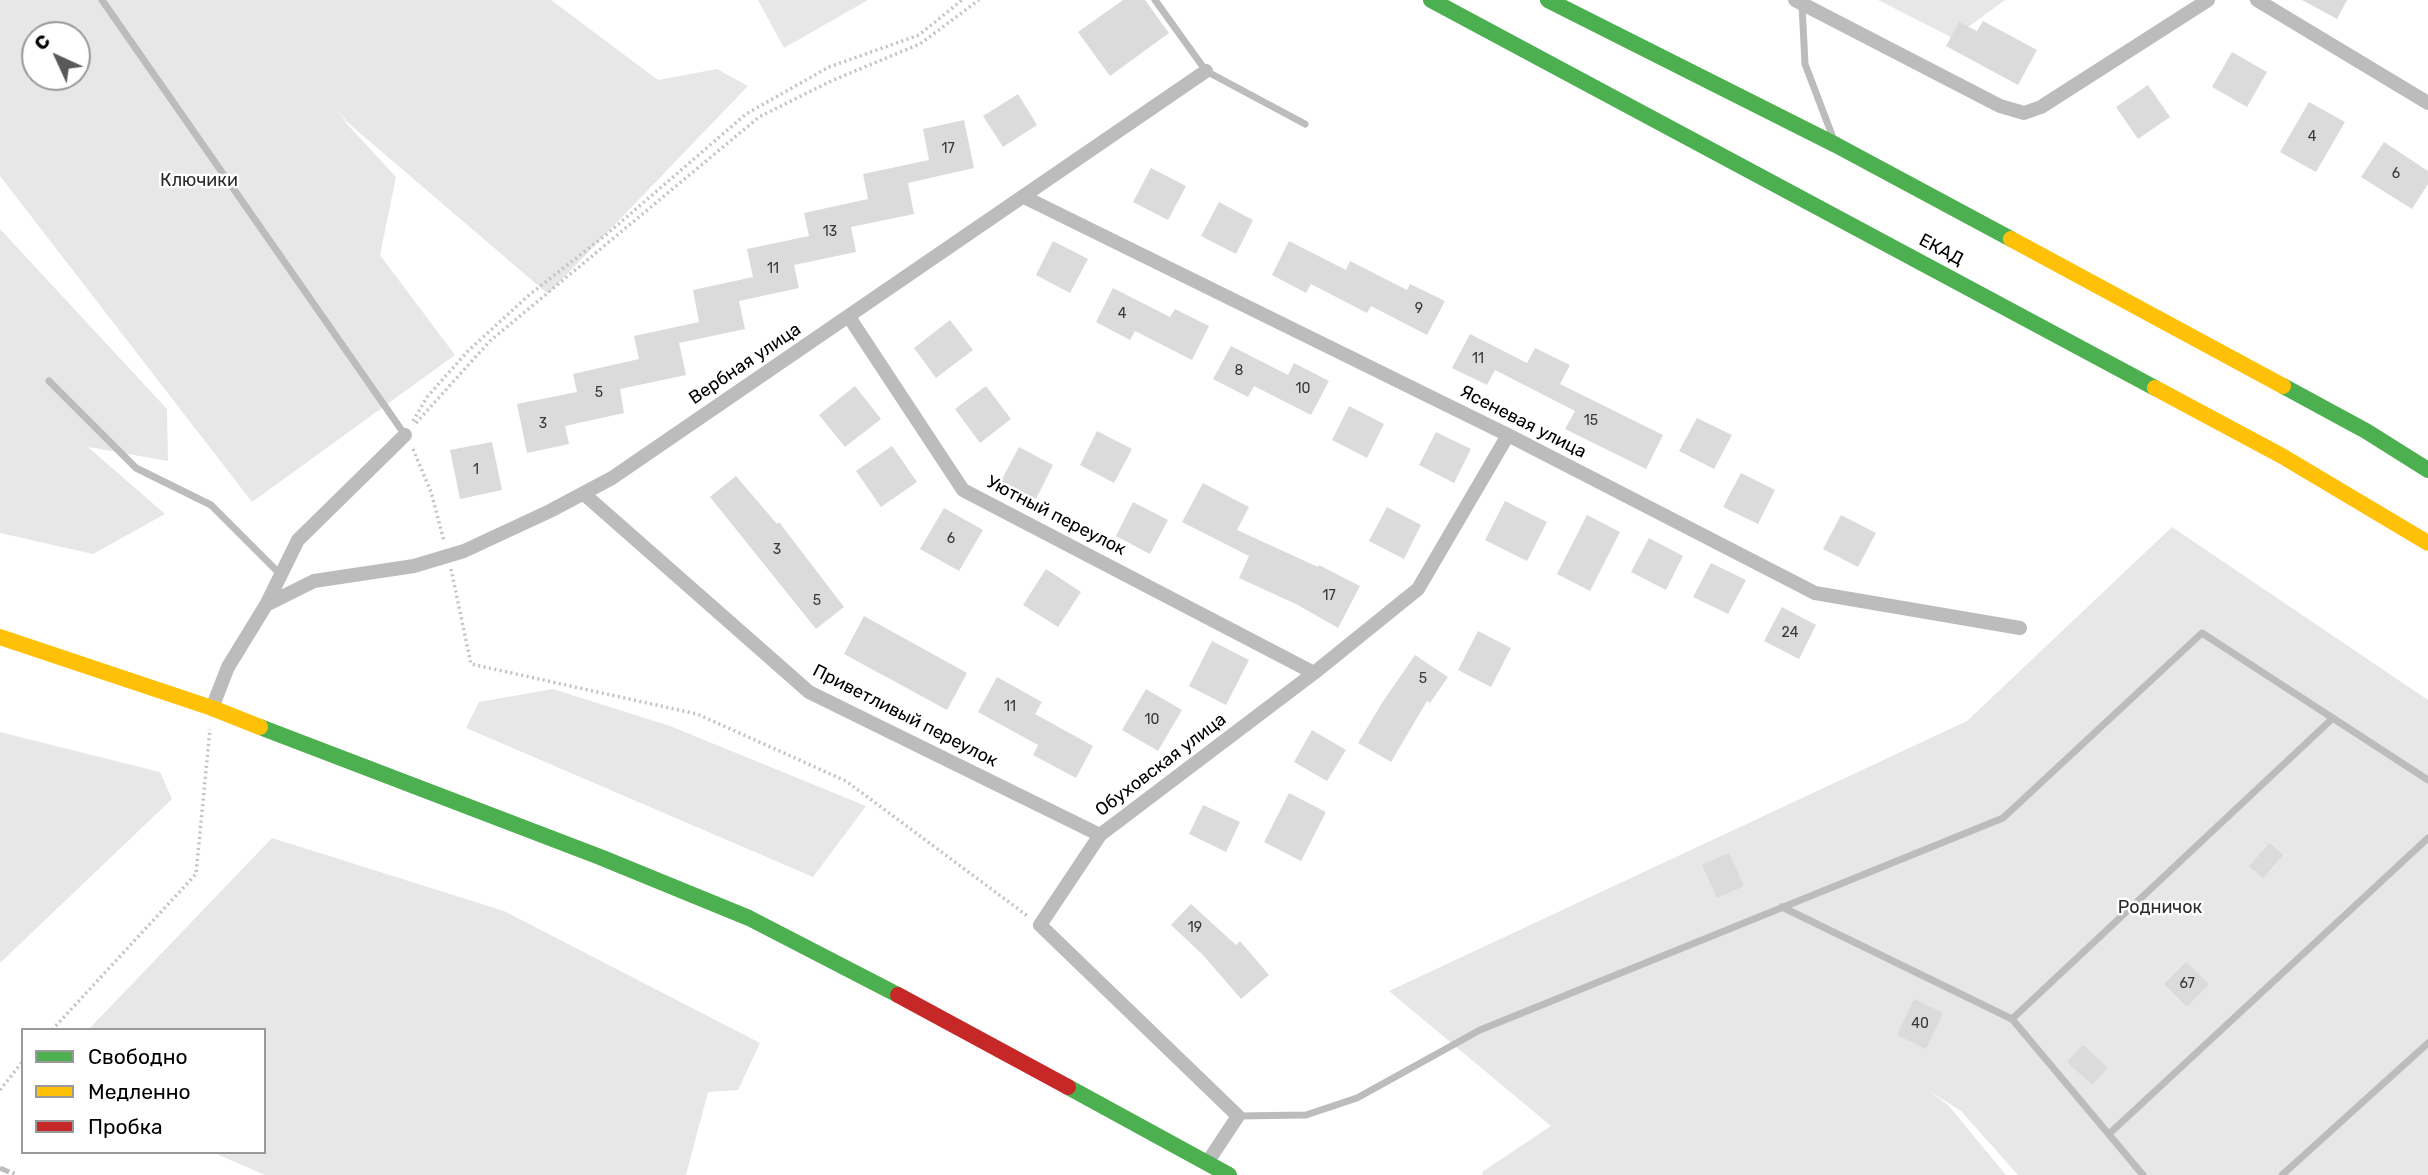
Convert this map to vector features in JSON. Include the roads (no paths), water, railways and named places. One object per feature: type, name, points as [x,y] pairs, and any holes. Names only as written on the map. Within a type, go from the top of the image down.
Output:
[{"type":"main road","name":"ЕКАД","points":[[1431,0],[2270,450],[2428,543]]},
{"type":"main road","points":[[1548,0],[1836,145],[2366,431],[2428,470]]},
{"type":"main road","points":[[0,637],[212,709],[600,857],[749,918],[853,971],[1228,1175]]},
{"type":"street","points":[[1798,2],[2000,106],[2024,113],[2041,107],[2208,0]]},
{"type":"street","points":[[2258,0],[2428,103]]},
{"type":"street","name":"Вербная улица","points":[[266,605],[314,581],[414,566],[464,551],[584,494],[612,478],[849,317],[1206,71]]},
{"type":"street","name":"Ясеневая улица","points":[[1024,197],[1508,435],[1815,593],[2020,628]]},
{"type":"street","name":"Уютный переулок","points":[[849,317],[963,490],[1314,673]]},
{"type":"street","points":[[212,709],[228,667],[266,605],[298,540],[405,435]]},
{"type":"street","name":"Обуховская улица","points":[[1238,1116],[1040,925],[1100,835],[1314,673],[1418,589],[1508,435]]},
{"type":"street","name":"Приветливый переулок","points":[[584,494],[808,692],[1100,835]]},
{"type":"street","points":[[1207,1163],[1238,1116]]},
{"type":"lane","points":[[102,0],[405,435]]},
{"type":"lane","points":[[1155,0],[1206,71],[1305,124]]},
{"type":"lane","points":[[1798,2],[1805,64],[1836,145]]},
{"type":"lane","points":[[49,381],[136,468],[211,505],[281,574]]},
{"type":"lane","points":[[1238,1116],[1306,1115],[1357,1098],[1480,1030],[2003,818],[2202,633],[2428,780]]},
{"type":"lane","points":[[2012,1019],[2333,718]]},
{"type":"lane","points":[[2109,1134],[2428,838]]},
{"type":"lane","points":[[1782,907],[2012,1019],[2143,1175]]},
{"type":"lane","points":[[2282,1175],[2428,1044]]},
{"type":"railway","points":[[0,1168],[16,1175]]},
{"type":"park label","name":"Ключики","points":[[199,181]]},
{"type":"park label","name":"Родничок","points":[[2160,908]]}]
